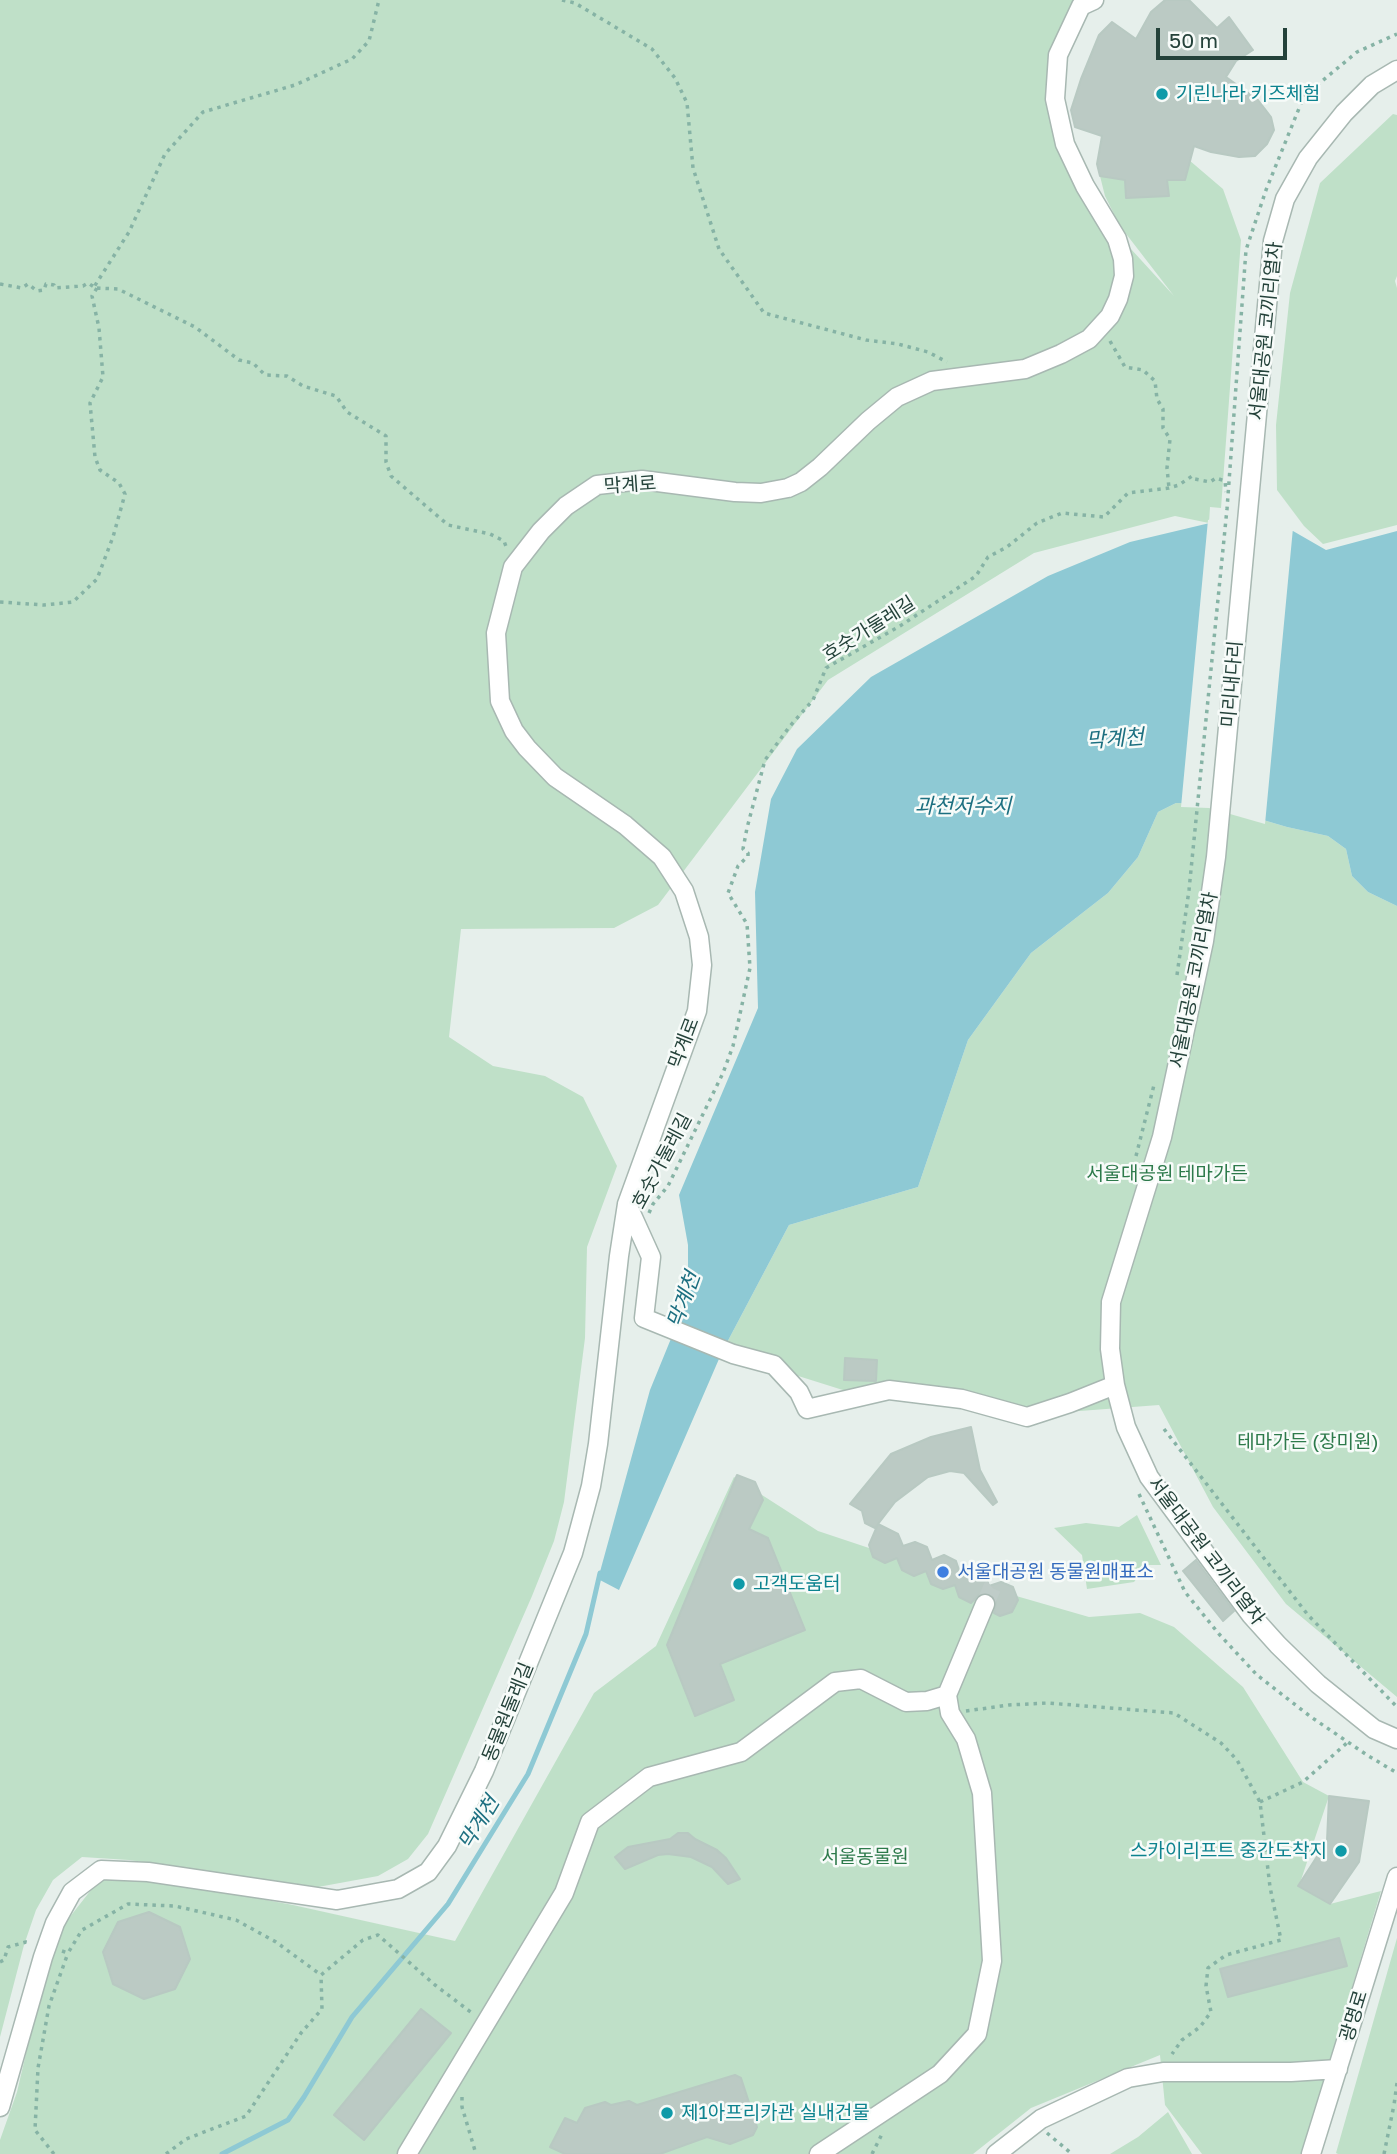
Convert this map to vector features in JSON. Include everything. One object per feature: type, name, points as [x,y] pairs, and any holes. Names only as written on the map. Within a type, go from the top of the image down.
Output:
[{"type":"street","name":"막계로","points":[[627,1204],[696,1010],[702,965],[699,937],[684,891],[662,857],[625,825],[555,777],[514,731],[500,701],[496,633],[513,567],[541,531],[566,506],[597,485],[642,480],[735,492],[761,493],[788,488],[801,482],[820,467],[868,421],[898,397],[932,381],[1025,369],[1089,339],[1110,314],[1118,299],[1124,276],[1123,258],[1117,239],[1085,186],[1065,144],[1055,99],[1058,55],[1081,6],[1094,0]]},
{"type":"street","name":"서울대공원 코끼리열차","points":[[1248,511],[1273,241],[1285,199],[1308,158],[1344,113],[1372,85],[1397,70]]},
{"type":"street","name":"미리내다리","points":[[1216,857],[1248,511]]},
{"type":"street","name":"서울대공원 코끼리열차","points":[[1216,857],[1204,942],[1162,1138],[1111,1302],[1110,1349],[1115,1385],[1126,1427],[1149,1477],[1251,1615],[1318,1684],[1374,1729],[1397,1739]]},
{"type":"street","points":[[627,1204],[651,1256],[649,1321]]},
{"type":"street","name":"동물원둘레길","points":[[0,2106],[50,1948],[55,1923],[72,1892],[101,1870],[148,1872],[337,1900],[398,1889],[428,1872],[447,1846],[484,1771],[573,1553],[597,1454],[627,1204]]},
{"type":"street","points":[[614,1308],[733,1354],[774,1366],[799,1392],[807,1409],[889,1390],[962,1399],[1027,1418],[1115,1385]]},
{"type":"street","points":[[818,2154],[940,2074],[977,2034],[992,1961],[982,1793],[966,1739],[948,1704],[985,1604]]},
{"type":"street","points":[[407,2154],[564,1893],[590,1822],[649,1777],[741,1752],[835,1682],[861,1679],[906,1702],[948,1704]]},
{"type":"street","name":"광명로","points":[[1311,2154],[1397,1877]]},
{"type":"street","points":[[996,2154],[1041,2119],[1128,2078],[1168,2071],[1291,2073],[1338,2069]]},
{"type":"path","points":[[0,602],[44,605],[73,602],[97,579],[113,537],[125,494],[119,483],[100,470],[95,457],[90,403],[103,377],[99,328],[92,296],[129,232],[165,154],[203,112],[295,85],[352,60],[369,41],[379,0]]},
{"type":"path","points":[[562,0],[575,3],[652,49],[675,78],[687,103],[693,168],[719,249],[764,313],[866,340],[898,344],[928,352],[974,376]]},
{"type":"path","points":[[0,284],[22,288],[28,284],[37,291],[44,290],[46,284],[55,288],[88,284],[96,288],[118,289],[195,327],[239,360],[253,363],[265,375],[287,376],[303,386],[336,396],[347,412],[386,436],[386,462],[391,476],[449,525],[490,534],[504,541],[513,567]]},
{"type":"path","points":[[1110,314],[1110,342],[1125,367],[1143,370],[1155,381],[1157,399],[1163,409],[1163,429],[1170,439],[1167,468],[1169,488]]},
{"type":"path","name":"호숫가둘레길","points":[[641,1235],[653,1204],[668,1186],[723,1073],[733,1046],[750,968],[747,924],[728,893],[737,866],[748,856],[743,849],[765,760],[813,700],[826,668],[900,626],[976,576],[988,557],[1007,547],[1037,523],[1062,513],[1104,517],[1128,493],[1169,488],[1192,476],[1195,480],[1210,482],[1216,478],[1225,481],[1227,507]]},
{"type":"path","name":"미리내다리","points":[[1175,986],[1192,855],[1227,507]]},
{"type":"path","points":[[1135,1160],[1156,1074]]},
{"type":"path","points":[[1164,1429],[1308,1615],[1397,1707]]},
{"type":"path","points":[[1136,1489],[1185,1592],[1219,1634],[1258,1675],[1311,1717],[1397,1773]]},
{"type":"path","points":[[948,1704],[1048,1703],[1174,1713],[1221,1743],[1237,1760],[1260,1802],[1270,1887],[1281,1940],[1226,1955],[1208,1968],[1206,1986],[1211,2012],[1200,2027],[1182,2040],[1172,2053],[1168,2071]]},
{"type":"path","points":[[1260,1802],[1303,1782],[1349,1742]]},
{"type":"path","points":[[54,2154],[35,2130],[38,2068],[48,2006],[68,1953],[82,1930],[128,1904],[175,1906],[236,1920],[276,1942],[321,1975]]},
{"type":"path","points":[[321,1975],[363,1940],[378,1935],[435,1985],[485,2023]]},
{"type":"path","points":[[0,1962],[4,1960],[8,1947],[26,1942],[68,1953]]},
{"type":"path","points":[[166,2154],[186,2139],[246,2116],[301,2033],[322,2010],[321,1975]]},
{"type":"path","points":[[1384,2154],[1397,2083]]},
{"type":"path","points":[[461,2096],[476,2154]]},
{"type":"path","points":[[1045,2132],[1072,2154]]},
{"type":"green space","points":[[0,0],[1091,0],[1081,6],[1053,94],[1109,225],[1174,296],[1120,226],[1105,196],[1100,176],[1125,180],[1126,198],[1168,196],[1167,180],[1185,180],[1189,160],[1223,189],[1241,240],[1221,508],[1210,507],[1209,523],[1175,516],[1034,553],[828,680],[658,905],[614,928],[461,929],[449,1037],[493,1066],[545,1076],[583,1097],[617,1166],[587,1247],[585,1338],[564,1502],[554,1541],[532,1596],[428,1834],[408,1859],[378,1876],[318,1887],[129,1860],[82,1857],[53,1880],[36,1910],[0,2037]]},
{"type":"green space","points":[[1393,114],[1397,115],[1397,525],[1323,544],[1304,526],[1277,490],[1276,425],[1290,293],[1320,183]]},
{"type":"green space","name":"서울대공원 테마가든","points":[[1176,803],[1209,804],[1328,836],[1346,849],[1352,876],[1368,892],[1397,906],[1397,1697],[1286,1604],[1213,1507],[1159,1405],[1040,1414],[846,1391],[722,1352],[789,1225],[918,1187],[968,1040],[1031,953],[1108,893],[1138,857],[1158,812]]},
{"type":"green space","name":"서울동물원","points":[[734,1477],[818,1531],[992,1589],[1089,1617],[1140,1613],[1174,1627],[1243,1687],[1303,1782],[1329,1796],[1299,1886],[1330,1904],[1381,1891],[1302,2154],[1202,2154],[1165,2105],[1160,2055],[1031,2108],[973,2154],[0,2154],[0,2140],[17,2092],[42,1985],[58,1932],[102,1876],[144,1877],[293,1905],[455,1941],[594,1693],[656,1646]]},
{"type":"green space","points":[[1137,1515],[1161,1565],[1147,1565],[1134,1582],[1087,1589],[1082,1555],[1054,1528],[1086,1523],[1119,1527]]},
{"type":"green space","points":[[1397,1938],[1397,2154],[1338,2154],[1336,2153]]},
{"type":"green space","points":[[1168,2112],[1192,2154],[1110,2154],[1138,2137]]},
{"type":"water","name":"과천저수지","points":[[1214,522],[1293,531],[1326,550],[1397,531],[1397,906],[1368,892],[1352,876],[1346,849],[1328,836],[1209,804],[1176,803],[1158,812],[1138,857],[1108,893],[1031,953],[968,1040],[918,1187],[789,1225],[722,1352],[619,1590],[598,1579],[650,1390],[688,1297],[688,1245],[679,1195],[758,1008],[755,892],[771,799],[797,749],[871,677],[1048,576],[1130,542]]},
{"type":"pier","points":[[1215,518],[1293,528],[1265,824],[1209,808],[1181,807],[1208,520]]},
{"type":"building","name":"기린나라 키즈체험","points":[[1165,0],[1189,0],[1217,28],[1229,17],[1253,50],[1236,61],[1226,77],[1258,100],[1271,117],[1274,130],[1267,144],[1255,156],[1239,157],[1194,146],[1185,180],[1167,180],[1169,196],[1126,198],[1125,180],[1100,176],[1097,164],[1102,136],[1075,127],[1071,110],[1099,35],[1112,22],[1136,39],[1151,12]]},
{"type":"building","points":[[845,1358],[877,1360],[876,1381],[844,1380]]},
{"type":"building","points":[[971,1427],[980,1470],[997,1502],[993,1505],[964,1473],[950,1471],[928,1477],[895,1502],[875,1528],[865,1523],[862,1511],[850,1504],[891,1454],[931,1437]]},
{"type":"building","name":"고객도움터","points":[[737,1475],[755,1482],[763,1500],[749,1529],[768,1538],[805,1630],[720,1664],[734,1700],[695,1716],[667,1645]]},
{"type":"building","name":"서울대공원 동물원매표소","points":[[878,1524],[898,1534],[903,1546],[915,1542],[927,1547],[932,1560],[944,1555],[956,1561],[960,1573],[973,1568],[985,1574],[989,1586],[1001,1582],[1013,1587],[1018,1600],[1012,1612],[1000,1616],[994,1613],[996,1602],[989,1593],[979,1595],[971,1603],[959,1597],[955,1585],[943,1589],[931,1584],[926,1571],[914,1576],[902,1570],[897,1558],[885,1563],[873,1557],[869,1545]]},
{"type":"building","points":[[1196,1560],[1234,1611],[1223,1621],[1183,1571]]},
{"type":"building","name":"스카이리프트 중간도착지","points":[[1329,1796],[1369,1801],[1359,1862],[1330,1904],[1298,1886],[1327,1841]]},
{"type":"building","points":[[678,1833],[688,1833],[717,1850],[740,1879],[728,1884],[712,1867],[691,1857],[658,1855],[625,1869],[615,1857],[628,1847],[670,1839]]},
{"type":"building","points":[[149,1912],[180,1927],[190,1959],[175,1989],[144,1999],[113,1984],[103,1952],[118,1922]]},
{"type":"building","points":[[1339,1938],[1347,1966],[1228,1997],[1220,1969]]},
{"type":"building","points":[[421,2009],[451,2033],[364,2140],[334,2115]]},
{"type":"building","name":"제1아프리카관 실내건물","points":[[735,2075],[741,2078],[757,2127],[753,2135],[730,2144],[707,2137],[660,2154],[565,2154],[550,2147],[565,2118],[577,2123],[585,2108],[605,2102],[611,2105],[629,2101],[637,2105]]},
{"type":"waterway","name":"막계천","points":[[222,2154],[288,2120],[352,2017],[448,1904],[528,1774],[586,1634],[600,1573]]},
{"type":"tunnel","points":[[985,1604],[992,1588],[998,1583]]},
{"type":"place","name":"기린나라 키즈체험","points":[[1162,94]]},
{"type":"place","name":"서울대공원 동물원매표소","points":[[943,1572]]},
{"type":"place","name":"고객도움터","points":[[739,1584]]},
{"type":"place","name":"스카이리프트 중간도착지","points":[[1341,1851]]},
{"type":"place","name":"제1아프리카관 실내건물","points":[[667,2113]]},
{"type":"park label","name":"테마가든 (장미원)","points":[[1308,1442]]}]
